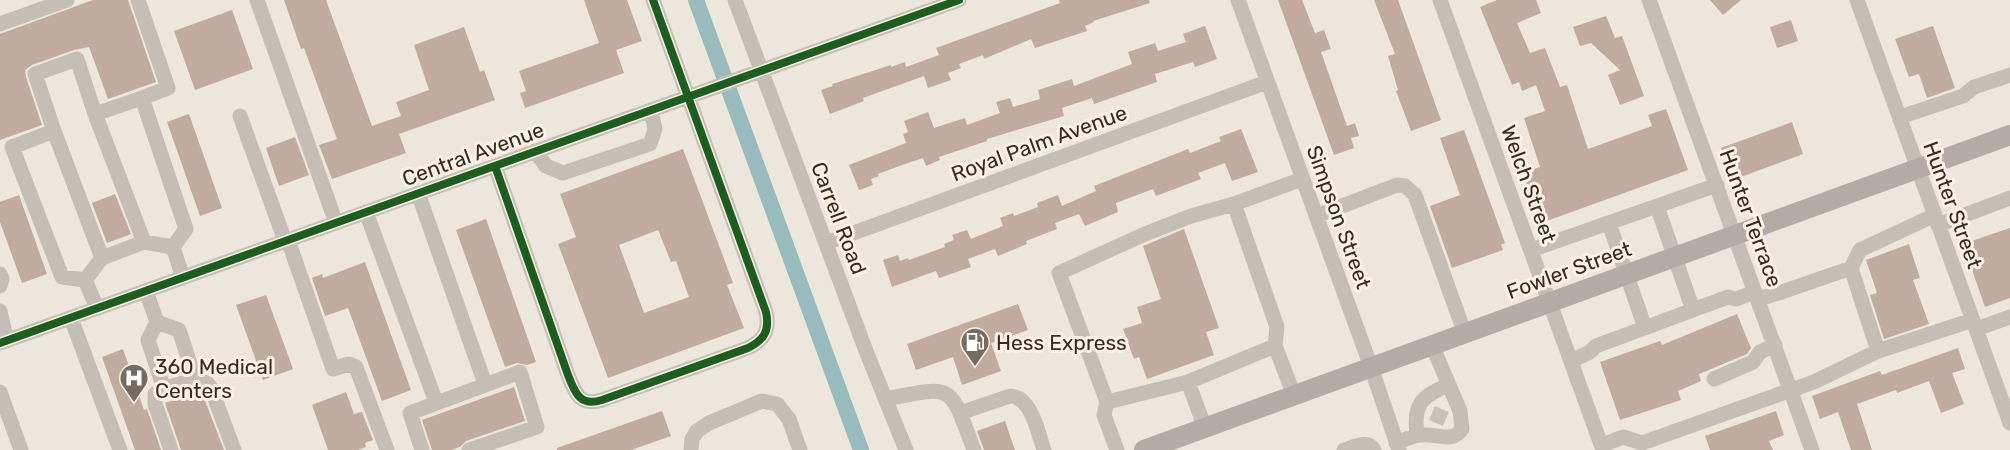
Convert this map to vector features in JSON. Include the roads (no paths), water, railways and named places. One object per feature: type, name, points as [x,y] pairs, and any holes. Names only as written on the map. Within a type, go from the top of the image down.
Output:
[{"type":"main road","name":"Fowler Street","points":[[1153,449],[1294,395],[2010,135]]},
{"type":"street","points":[[0,24],[67,0]]},
{"type":"street","points":[[95,114],[168,88],[138,0]]},
{"type":"street","points":[[257,0],[336,223]]},
{"type":"street","points":[[495,166],[568,375],[577,395],[583,400],[594,403],[737,352],[754,345],[765,337],[768,319],[653,0]]},
{"type":"street","name":"Carrell Road","points":[[735,0],[754,73],[826,243],[906,450]]},
{"type":"street","name":"Central Avenue","points":[[4,342],[754,73],[933,4],[959,0]]},
{"type":"street","name":"Simpson Street","points":[[1238,0],[1398,446]]},
{"type":"street","name":"Welch Street","points":[[1440,0],[1603,447]]},
{"type":"street","name":"Hunter Terrace","points":[[1649,0],[1812,450]]},
{"type":"street","name":"Hunter Street","points":[[1857,0],[2010,423]]},
{"type":"street","points":[[102,258],[35,74],[77,59],[95,114],[144,242]]},
{"type":"street","points":[[1900,117],[1963,96],[1974,87],[2010,75]]},
{"type":"street","name":"Royal Palm Avenue","points":[[826,243],[1267,82]]},
{"type":"street","points":[[142,98],[186,229],[173,247]]},
{"type":"street","points":[[535,151],[546,166],[563,172],[650,144],[655,129],[651,110]]},
{"type":"street","points":[[240,117],[333,369],[349,364],[356,367],[387,450]]},
{"type":"street","points":[[54,131],[6,149],[62,277],[85,280]]},
{"type":"street","points":[[1117,450],[1104,414],[1107,402],[1059,273],[1182,219],[1234,204],[1302,179]]},
{"type":"street","points":[[1316,216],[1397,185],[1405,186],[1416,195],[1465,334]]},
{"type":"street","points":[[1531,250],[1717,185]]},
{"type":"street","points":[[418,193],[485,384]]},
{"type":"street","points":[[1571,361],[1590,352],[1596,346],[1728,297],[1782,292],[1851,268],[1860,250],[1937,220],[2010,198]]},
{"type":"street","points":[[1234,204],[1277,327],[1275,346],[1294,395]]},
{"type":"street","points":[[1657,206],[1693,310]]},
{"type":"street","points":[[366,212],[436,402]]},
{"type":"street","points":[[1609,223],[1645,328]]},
{"type":"street","points":[[85,280],[102,258],[144,242],[173,247]]},
{"type":"street","points":[[173,247],[183,278]]},
{"type":"street","points":[[1851,268],[1878,351]]},
{"type":"street","points":[[85,280],[97,308]]},
{"type":"street","points":[[146,291],[157,322],[148,340],[164,389]]},
{"type":"street","points":[[0,310],[4,342]]},
{"type":"street","points":[[1603,447],[1623,437],[1642,443],[1791,391],[1878,351],[1974,324],[2010,317]]},
{"type":"street","points":[[71,318],[120,450]]},
{"type":"street","points":[[157,322],[179,330],[195,379]]},
{"type":"street","points":[[1432,345],[1448,393],[1460,411],[1462,429],[1456,436],[1449,437],[1428,431],[1415,420],[1421,402],[1429,393],[1448,393]]},
{"type":"street","points":[[1714,380],[1753,362],[1760,352],[1775,345]]},
{"type":"street","points":[[1107,402],[1188,382],[1275,346]]},
{"type":"street","points":[[422,450],[410,413],[520,372],[537,427],[470,450]]},
{"type":"street","points":[[171,450],[154,405],[155,394],[195,379],[202,380],[211,388],[234,450]]},
{"type":"street","points":[[1188,382],[1205,428]]},
{"type":"street","points":[[886,399],[930,390],[949,395],[956,402],[969,449]]},
{"type":"street","points":[[0,392],[21,450]]},
{"type":"street","points":[[960,413],[1010,396],[1017,396],[1027,404],[1044,450]]},
{"type":"street","points":[[691,450],[692,439],[709,423],[762,401],[777,404],[789,419],[800,450]]},
{"type":"street","points":[[1398,446],[1428,431]]},
{"type":"street","points":[[1344,450],[1365,444],[1374,450]]},
{"type":"waterway","points":[[696,0],[861,450]]},
{"type":"tunnel","points":[[1436,423],[1444,404]]},
{"type":"place","name":"Hess Express","points":[[975,368]]},
{"type":"place","name":"360 Medical Centers","points":[[134,404]]}]
